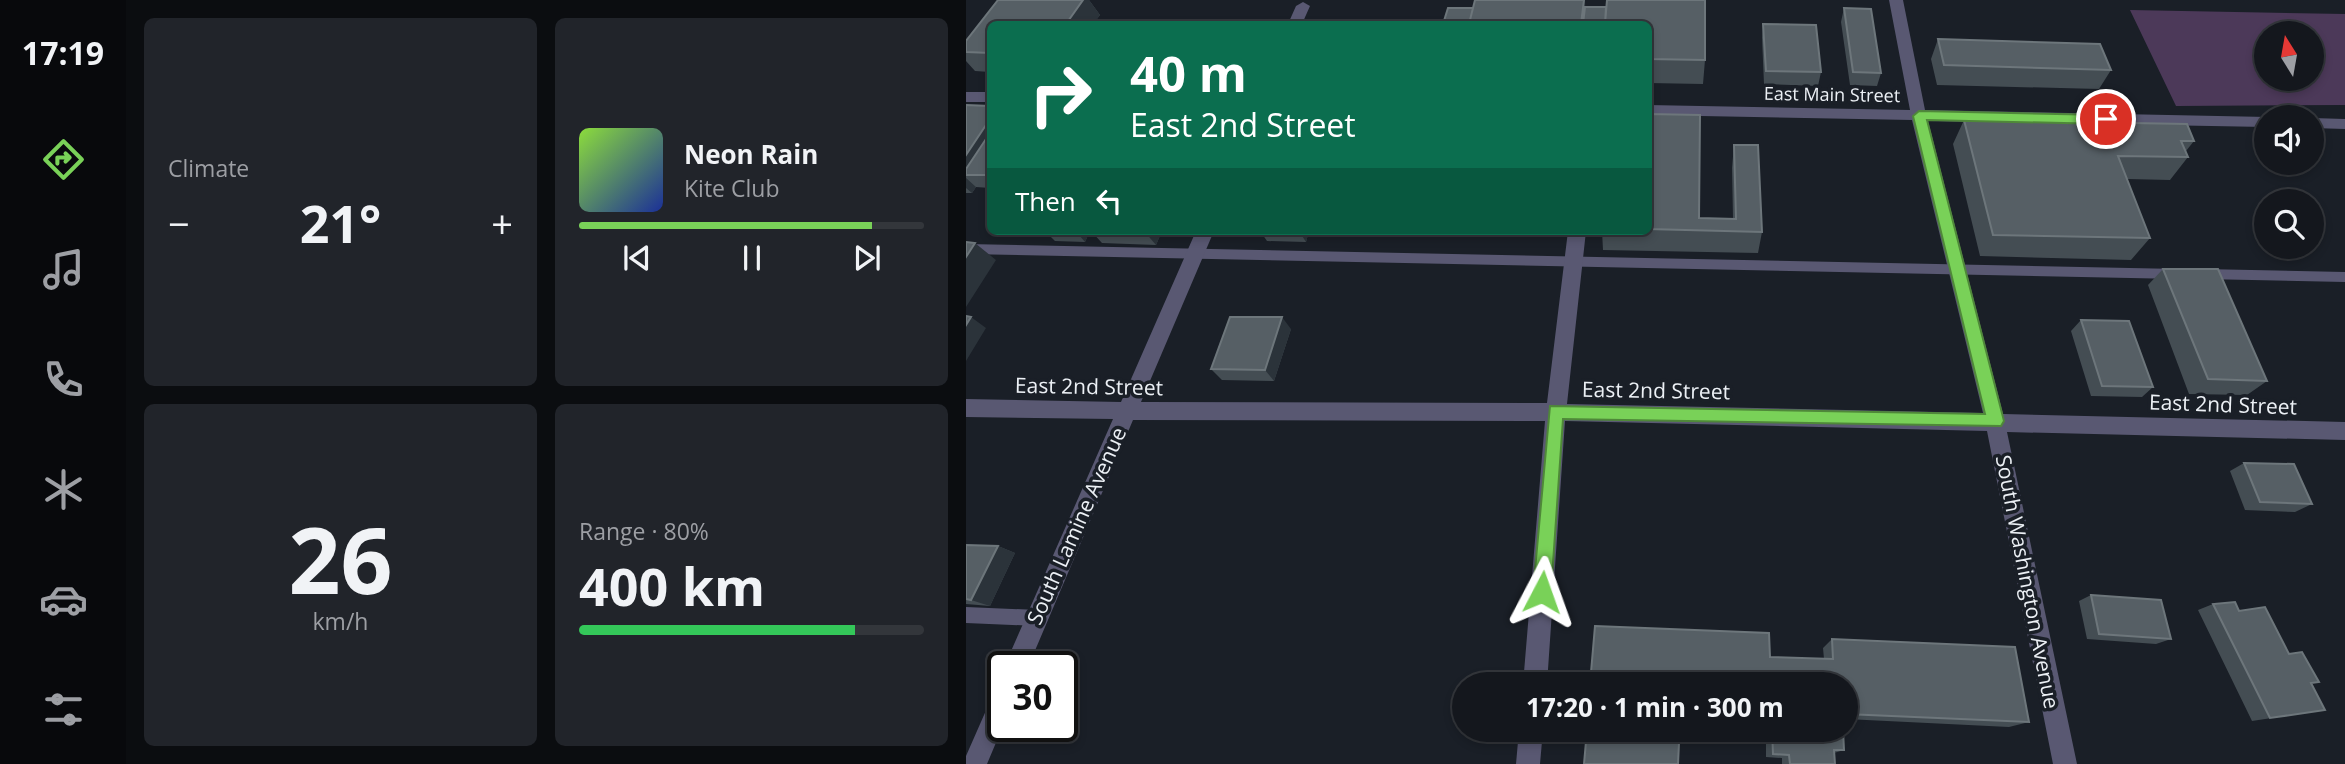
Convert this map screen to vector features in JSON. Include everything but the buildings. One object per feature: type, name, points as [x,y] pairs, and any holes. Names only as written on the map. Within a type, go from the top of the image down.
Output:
[{"type":"street","name":"South Washington Avenue","points":[[1896,0],[1918,108],[1995,421],[2065,764]]},
{"type":"street","points":[[1296,21],[1303,6]]},
{"type":"street","points":[[966,97],[987,97]]},
{"type":"street","name":"East Main Street","points":[[1652,110],[1918,108],[2254,122]]},
{"type":"street","points":[[2324,123],[2345,124]]},
{"type":"street","name":"South Lamine Avenue","points":[[1023,651],[1203,235]]},
{"type":"street","points":[[1536,672],[1556,412],[1577,235]]},
{"type":"street","name":"East 2nd Street","points":[[966,408],[1556,412],[2345,431]]},
{"type":"street","points":[[975,764],[987,736]]},
{"type":"street","points":[[1528,764],[1530,742]]},
{"type":"lane","points":[[966,249],[2345,277]]},
{"type":"lane","points":[[966,615],[1037,618]]},
{"type":"shaded area","points":[[2130,10],[2345,14],[2345,105],[2176,106]]},
{"type":"route","points":[[1542,592],[1556,412],[1995,421],[1919,116],[2106,119]]}]
